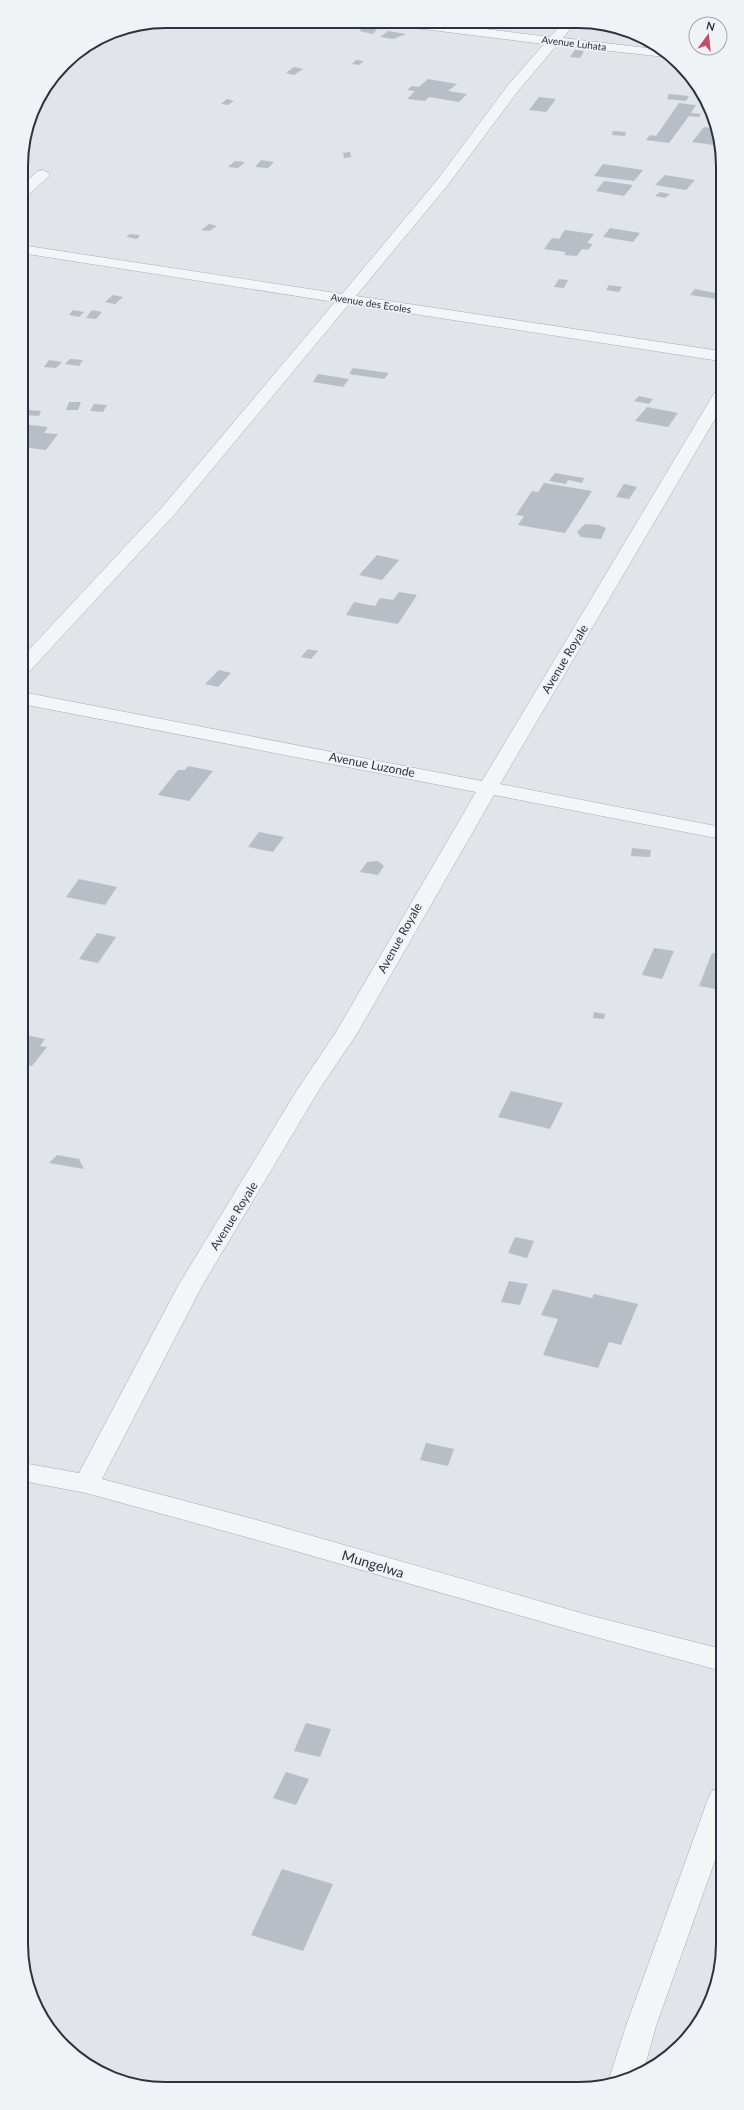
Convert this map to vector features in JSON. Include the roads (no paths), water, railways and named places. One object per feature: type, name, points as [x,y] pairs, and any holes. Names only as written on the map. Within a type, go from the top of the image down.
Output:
[{"type":"street","name":"Avenue Luhata","points":[[453,28],[658,54]]},
{"type":"street","points":[[28,662],[170,510],[442,183],[552,41],[564,28]]},
{"type":"street","points":[[28,188],[43,174]]},
{"type":"street","name":"Avenue des Ecoles","points":[[28,250],[716,355]]},
{"type":"street","name":"Avenue Royale","points":[[86,1484],[190,1286],[262,1169],[308,1090],[347,1032],[424,896],[716,402]]},
{"type":"street","name":"Avenue Luzonde","points":[[28,699],[716,832]]},
{"type":"street","name":"Mungelwa","points":[[28,1473],[86,1484],[257,1530],[419,1578],[716,1658]]},
{"type":"street","points":[[627,2073],[641,2026],[716,1816]]}]
